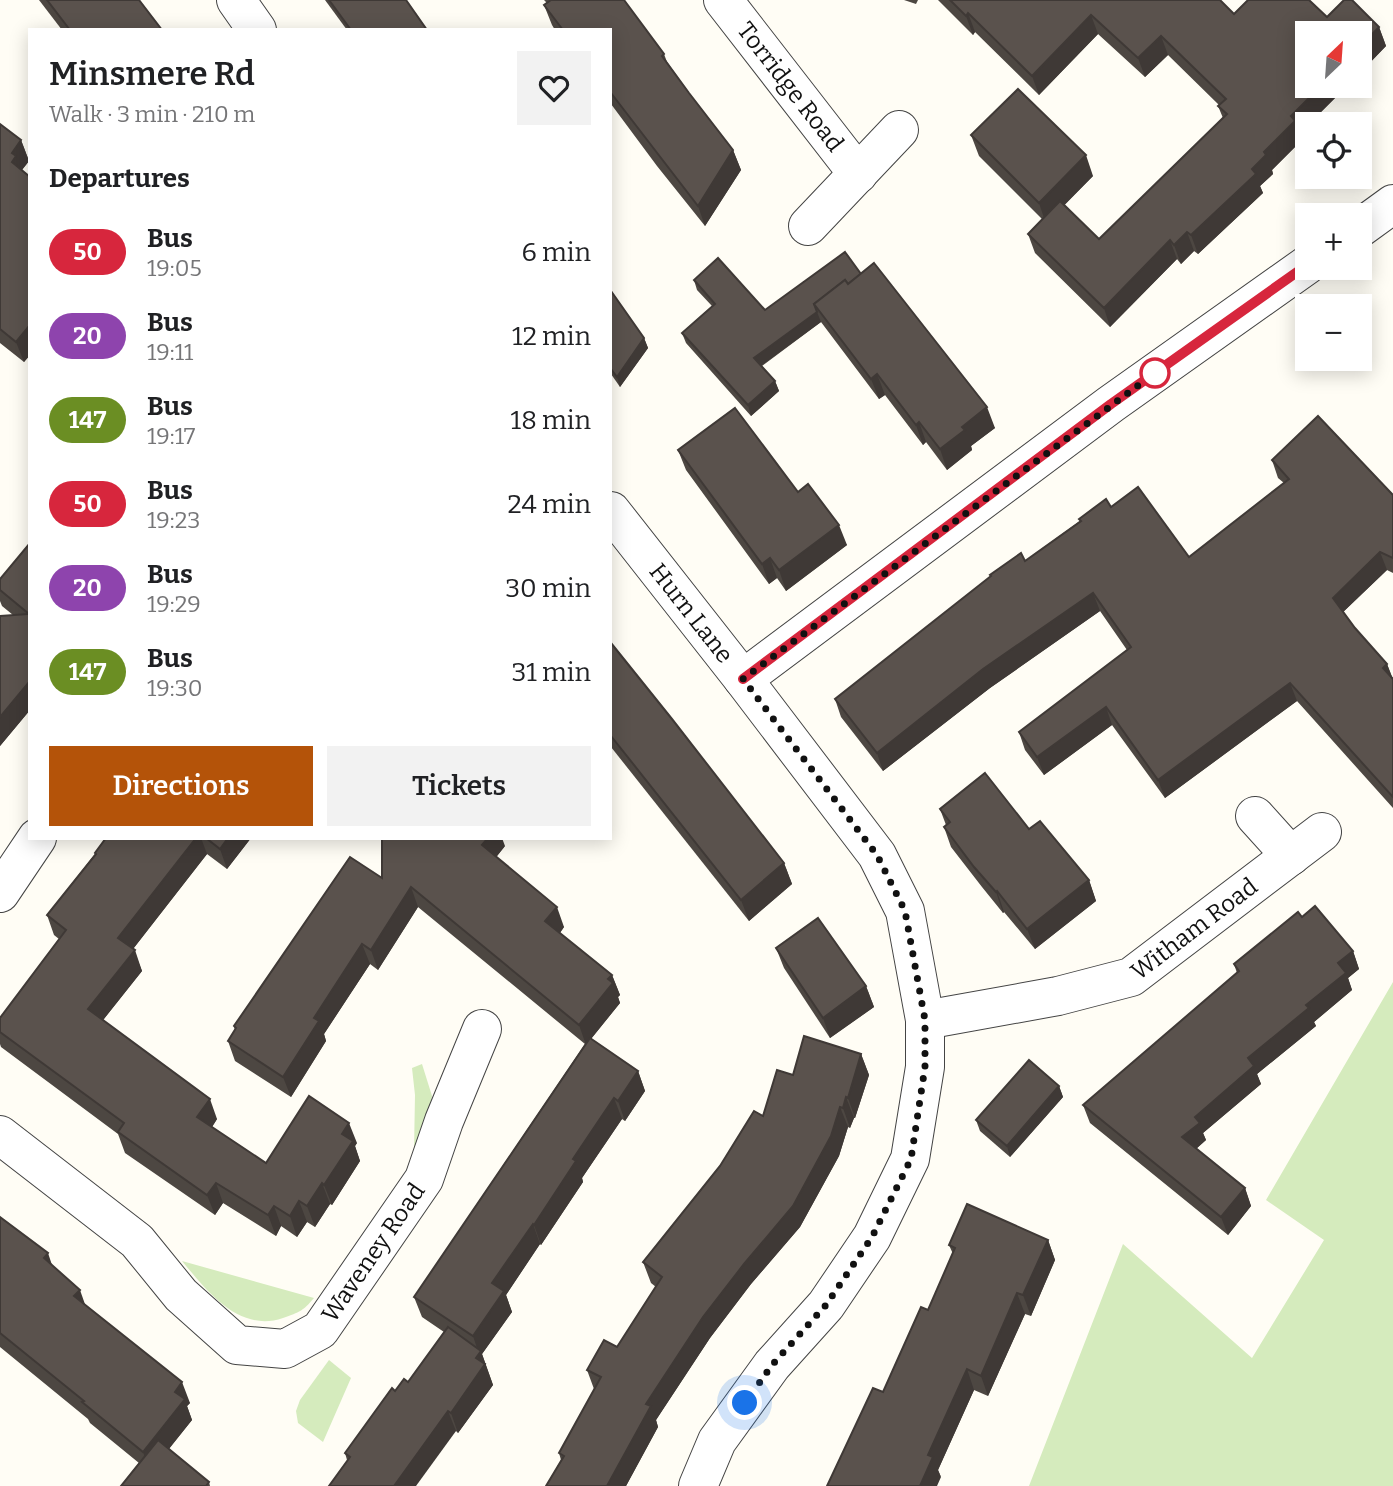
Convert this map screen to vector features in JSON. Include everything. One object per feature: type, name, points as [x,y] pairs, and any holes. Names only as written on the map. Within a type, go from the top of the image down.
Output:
[{"type":"street","points":[[236,0],[256,28]]},
{"type":"street","name":"Torridge Road","points":[[723,0],[858,173]]},
{"type":"street","name":"Torridge Road","points":[[808,226],[899,130]]},
{"type":"street","points":[[1372,219],[1393,204]]},
{"type":"street","points":[[743,679],[1111,404],[1295,274]]},
{"type":"street","name":"Hurn Lane","points":[[612,512],[877,855],[905,911],[925,1020],[925,1067],[911,1159],[872,1237],[826,1305],[772,1365],[718,1441],[698,1486]]},
{"type":"street","points":[[1255,816],[1291,856]]},
{"type":"street","name":"Witham Road","points":[[925,1020],[1058,996],[1131,977],[1322,832]]},
{"type":"street","points":[[0,893],[36,840]]},
{"type":"street","name":"Waveney Road","points":[[0,1135],[137,1241],[181,1295],[237,1345],[285,1349],[320,1330],[424,1179],[444,1121],[482,1030]]},
{"type":"green space","points":[[1393,982],[1393,1486],[1029,1486],[1123,1244],[1252,1358],[1324,1240],[1266,1200]]},
{"type":"green space","points":[[422,1064],[432,1096],[430,1117],[414,1151],[415,1095],[412,1068]]},
{"type":"green space","points":[[182,1261],[314,1298],[301,1311],[283,1318],[252,1320],[225,1306],[213,1296]]},
{"type":"green space","points":[[329,1360],[351,1378],[323,1442],[298,1423],[296,1411],[300,1400]]},
{"type":"building","points":[[47,0],[139,0],[160,28],[68,28]]},
{"type":"building","points":[[329,0],[406,0],[426,28],[350,28]]},
{"type":"building","points":[[551,0],[624,0],[664,54],[662,56],[733,150],[698,206],[612,94],[612,28],[561,28],[544,5]]},
{"type":"building","points":[[950,0],[1220,0],[1234,14],[1248,0],[1309,0],[1327,17],[1344,0],[1352,0],[1379,27],[1372,34],[1372,21],[1295,21],[1295,98],[1309,98],[1291,116],[1295,121],[1264,152],[1266,155],[1252,169],[1256,174],[1191,235],[1187,232],[1174,245],[1170,240],[1104,308],[1028,234],[1060,201],[1099,239],[1227,114],[1218,106],[1226,99],[1161,36],[1138,58],[1091,15],[1032,76],[968,13],[966,16]]},
{"type":"building","points":[[1018,89],[1086,155],[1039,203],[971,135]]},
{"type":"building","points":[[0,124],[21,140],[12,153],[16,156],[12,162],[28,175],[28,327],[16,342],[0,329]]},
{"type":"building","points":[[845,252],[861,274],[848,284],[845,280],[814,304],[817,312],[754,358],[775,381],[748,405],[682,333],[715,304],[694,280],[718,258],[765,310]]},
{"type":"building","points":[[874,263],[987,407],[962,427],[965,430],[940,449],[919,422],[916,425],[877,374],[871,379],[814,304],[845,280],[848,284]]},
{"type":"building","points":[[612,292],[644,338],[617,377],[612,370]]},
{"type":"building","points":[[735,408],[798,492],[808,484],[839,525],[779,570],[770,558],[762,564],[678,450]]},
{"type":"building","points":[[1318,416],[1393,495],[1393,558],[1380,552],[1333,598],[1387,664],[1383,668],[1393,679],[1393,797],[1290,683],[1158,780],[1106,707],[1037,757],[1019,732],[1131,647],[1093,593],[983,669],[877,753],[835,699],[990,575],[1021,553],[1025,561],[1081,521],[1079,519],[1106,499],[1111,507],[1138,487],[1189,557],[1289,479],[1272,460]]},
{"type":"building","points":[[28,545],[28,613],[0,590],[0,579]]},
{"type":"building","points":[[28,614],[28,683],[0,717],[0,616]]},
{"type":"building","points":[[612,644],[784,863],[741,900],[612,737]]},
{"type":"building","points":[[985,773],[1029,829],[1040,821],[1089,880],[1027,929],[944,827],[950,822],[940,809]]},
{"type":"building","points":[[105,840],[194,840],[118,938],[135,950],[88,1009],[210,1099],[197,1117],[266,1163],[309,1096],[349,1123],[342,1134],[353,1141],[307,1206],[299,1201],[290,1216],[274,1206],[268,1215],[216,1183],[207,1195],[118,1132],[124,1123],[0,1032],[0,1018],[66,930],[47,915]]},
{"type":"building","points":[[209,840],[227,840],[220,849]]},
{"type":"building","points":[[382,840],[486,840],[482,845],[557,907],[545,921],[612,975],[608,979],[613,983],[579,1025],[411,887],[371,950],[362,944],[314,1018],[319,1021],[283,1077],[228,1041],[236,1028],[234,1026],[350,857],[382,878]]},
{"type":"building","points":[[1315,906],[1353,951],[1338,963],[1346,973],[1306,1005],[1309,1008],[1248,1058],[1254,1066],[1195,1117],[1200,1123],[1182,1137],[1245,1188],[1221,1217],[1083,1105],[1239,971],[1234,964],[1298,912],[1302,917]]},
{"type":"building","points":[[818,918],[866,986],[823,1018],[776,948]]},
{"type":"building","points":[[804,1036],[861,1054],[848,1098],[846,1097],[843,1108],[840,1107],[831,1136],[793,1206],[703,1317],[646,1404],[651,1406],[607,1486],[546,1486],[564,1456],[559,1453],[601,1377],[587,1370],[604,1340],[617,1347],[662,1277],[643,1262],[720,1166],[754,1111],[763,1116],[777,1070],[793,1075]]},
{"type":"building","points":[[590,1038],[638,1071],[618,1101],[614,1098],[573,1159],[576,1161],[534,1225],[492,1283],[504,1291],[473,1336],[414,1297]]},
{"type":"building","points":[[1029,1060],[1059,1086],[1007,1146],[976,1120]]},
{"type":"building","points":[[967,1204],[1048,1240],[1023,1295],[1017,1293],[981,1376],[967,1369],[928,1455],[933,1457],[920,1486],[827,1486],[873,1388],[883,1392],[921,1307],[928,1310],[955,1248],[949,1245]]},
{"type":"building","points":[[0,1217],[48,1253],[44,1258],[80,1290],[74,1296],[182,1382],[175,1392],[185,1399],[143,1452],[0,1333]]},
{"type":"building","points":[[448,1327],[481,1351],[476,1358],[485,1364],[451,1413],[448,1411],[394,1486],[329,1486],[350,1457],[345,1453],[392,1388],[395,1391],[404,1379],[408,1382]]},
{"type":"building","points":[[158,1440],[209,1482],[206,1486],[121,1486]]},
{"type":"bus line","name":"50","points":[[743,679],[1111,404],[1295,274]]},
{"type":"route","points":[[745,1403],[772,1365],[826,1305],[872,1237],[911,1159],[925,1067],[925,1020],[905,911],[877,855],[743,679],[1155,373]]}]
